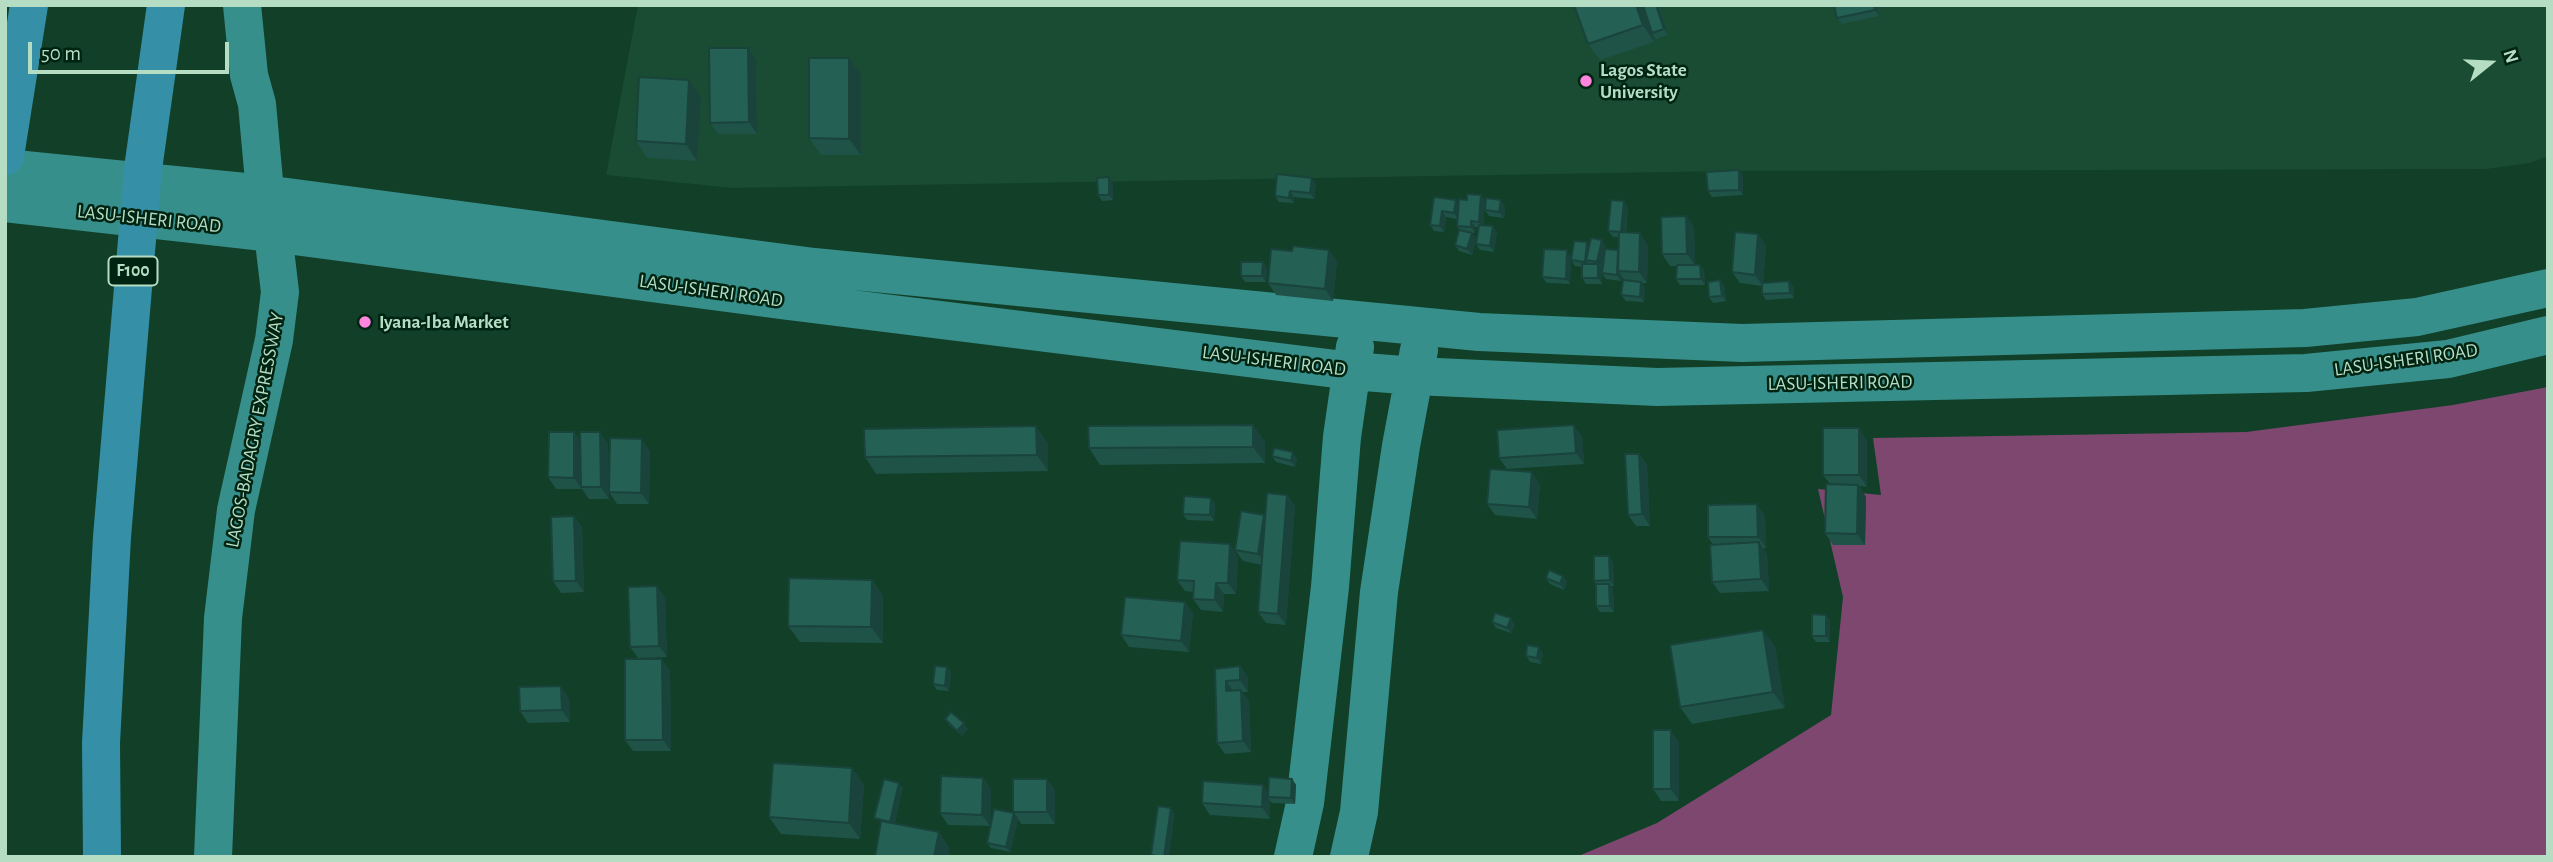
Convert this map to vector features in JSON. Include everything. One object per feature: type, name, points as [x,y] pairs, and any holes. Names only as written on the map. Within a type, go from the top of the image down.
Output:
[{"type":"highway","points":[[5,156],[29,5]]},
{"type":"highway","name":"F100","points":[[102,857],[101,743],[112,537],[143,169],[166,5]]},
{"type":"main road","name":"LAGOS-BADAGRY EXPRESSWAY","points":[[213,857],[223,618],[236,510],[279,313],[280,292],[265,194],[257,104],[249,75],[242,5]]},
{"type":"main road","name":"LASU-ISHERI ROAD","points":[[5,168],[265,194],[814,267],[1479,332],[1742,343],[2305,328],[2417,317],[2548,288]]},
{"type":"main road","name":"LASU-ISHERI ROAD","points":[[5,202],[273,233],[802,303],[1352,371],[1415,376],[1657,387],[2306,373],[2448,359],[2548,335]]},
{"type":"main road","points":[[1293,857],[1306,803],[1330,587],[1342,437],[1358,320]]},
{"type":"main road","points":[[1349,857],[1359,812],[1379,592],[1401,446],[1423,326]]},
{"type":"shaded area","name":"Lagos State University","points":[[638,5],[2548,5],[2548,156],[2530,163],[2486,169],[1729,171],[733,188],[606,175]]},
{"type":"shaded area","points":[[2548,387],[2548,857],[1576,857],[1657,823],[1831,715],[1843,597],[1818,489],[1881,495],[1873,438],[2246,432],[2453,405]]},
{"type":"building","points":[[1574,5],[1636,5],[1643,25],[1588,44]]},
{"type":"building","points":[[1643,5],[1656,5],[1664,29],[1652,33]]},
{"type":"building","points":[[1874,5],[1875,10],[1837,18],[1834,6]]},
{"type":"building","points":[[709,48],[748,48],[749,122],[710,123]]},
{"type":"building","points":[[809,58],[849,58],[849,139],[809,138]]},
{"type":"building","points":[[639,77],[689,80],[686,144],[636,141]]},
{"type":"building","points":[[1739,170],[1739,190],[1708,191],[1706,172]]},
{"type":"building","points":[[1277,174],[1312,178],[1310,193],[1290,191],[1289,198],[1275,196]]},
{"type":"building","points":[[1109,177],[1109,195],[1098,195],[1097,178]]},
{"type":"building","points":[[1467,194],[1481,195],[1479,222],[1471,221],[1471,227],[1457,226],[1459,199],[1467,200]]},
{"type":"building","points":[[1434,197],[1456,200],[1454,213],[1442,211],[1440,226],[1430,225]]},
{"type":"building","points":[[1486,198],[1501,200],[1499,212],[1485,210]]},
{"type":"building","points":[[1611,200],[1624,201],[1621,232],[1608,231]]},
{"type":"building","points":[[1686,216],[1687,254],[1662,254],[1661,217]]},
{"type":"building","points":[[1479,225],[1493,226],[1490,246],[1476,244]]},
{"type":"building","points":[[1459,230],[1472,233],[1467,249],[1455,245]]},
{"type":"building","points":[[1619,232],[1640,233],[1639,272],[1618,271]]},
{"type":"building","points":[[1735,232],[1758,234],[1755,275],[1732,272]]},
{"type":"building","points":[[1591,238],[1602,240],[1597,262],[1586,260]]},
{"type":"building","points":[[1574,241],[1587,242],[1585,262],[1571,260]]},
{"type":"building","points":[[1293,246],[1329,250],[1325,289],[1268,283],[1271,249],[1292,251]]},
{"type":"building","points":[[1544,249],[1567,250],[1566,279],[1542,277]]},
{"type":"building","points":[[1605,249],[1618,250],[1617,275],[1602,273]]},
{"type":"building","points":[[1241,262],[1263,262],[1262,276],[1241,276]]},
{"type":"building","points":[[1582,264],[1598,264],[1598,278],[1582,278]]},
{"type":"building","points":[[1677,265],[1700,265],[1701,279],[1676,279]]},
{"type":"building","points":[[1623,280],[1641,282],[1640,297],[1621,295]]},
{"type":"building","points":[[1720,280],[1722,296],[1709,297],[1708,282]]},
{"type":"building","points":[[1789,281],[1790,293],[1762,294],[1762,283]]},
{"type":"building","points":[[1253,425],[1253,447],[1089,448],[1088,426]]},
{"type":"building","points":[[1574,425],[1576,453],[1499,458],[1497,430]]},
{"type":"building","points":[[1036,426],[1037,455],[865,457],[864,429]]},
{"type":"building","points":[[1823,428],[1859,428],[1859,475],[1823,475]]},
{"type":"building","points":[[549,432],[574,432],[574,478],[548,477]]},
{"type":"building","points":[[580,432],[600,432],[601,487],[581,487]]},
{"type":"building","points":[[610,438],[642,439],[641,493],[609,492]]},
{"type":"building","points":[[1274,448],[1293,452],[1291,461],[1272,456]]},
{"type":"building","points":[[1625,454],[1639,454],[1642,514],[1628,515]]},
{"type":"building","points":[[1490,469],[1532,472],[1529,507],[1487,504]]},
{"type":"building","points":[[1826,484],[1858,485],[1857,534],[1825,533]]},
{"type":"building","points":[[1267,493],[1287,495],[1278,614],[1258,612]]},
{"type":"building","points":[[1184,496],[1211,498],[1210,515],[1183,514]]},
{"type":"building","points":[[1757,504],[1758,537],[1708,537],[1708,505]]},
{"type":"building","points":[[1241,511],[1264,515],[1258,554],[1235,550]]},
{"type":"building","points":[[574,516],[576,581],[553,581],[551,517]]},
{"type":"building","points":[[1180,541],[1230,544],[1228,583],[1216,583],[1215,600],[1193,599],[1194,581],[1177,580]]},
{"type":"building","points":[[1759,542],[1761,579],[1712,582],[1710,545]]},
{"type":"building","points":[[1594,556],[1609,556],[1610,580],[1594,581]]},
{"type":"building","points":[[1549,570],[1563,576],[1560,584],[1546,578]]},
{"type":"building","points":[[789,578],[872,580],[871,627],[788,626]]},
{"type":"building","points":[[1596,584],[1609,584],[1610,606],[1596,606]]},
{"type":"building","points":[[657,586],[659,646],[630,647],[628,587]]},
{"type":"building","points":[[1125,597],[1185,602],[1181,641],[1121,635]]},
{"type":"building","points":[[1495,613],[1511,618],[1507,628],[1492,622]]},
{"type":"building","points":[[1812,614],[1826,615],[1826,636],[1812,636]]},
{"type":"building","points":[[1763,630],[1773,692],[1680,707],[1670,645]]},
{"type":"building","points":[[1527,645],[1539,647],[1537,658],[1526,656]]},
{"type":"building","points":[[625,659],[662,659],[663,740],[625,740]]},
{"type":"building","points":[[935,666],[947,667],[945,686],[933,684]]},
{"type":"building","points":[[1240,666],[1240,680],[1226,681],[1226,691],[1241,690],[1243,741],[1217,743],[1215,669]]},
{"type":"building","points":[[561,686],[562,710],[520,711],[519,687]]},
{"type":"building","points":[[951,712],[964,723],[957,731],[945,719]]},
{"type":"building","points":[[1653,730],[1671,730],[1671,789],[1653,789]]},
{"type":"building","points":[[773,763],[852,768],[849,823],[769,817]]},
{"type":"building","points":[[941,776],[983,778],[982,815],[940,813]]},
{"type":"building","points":[[1269,777],[1292,779],[1291,798],[1268,797]]},
{"type":"building","points":[[884,779],[899,783],[890,822],[874,818]]},
{"type":"building","points":[[1013,779],[1047,779],[1047,812],[1013,812]]},
{"type":"building","points":[[1203,781],[1263,785],[1262,807],[1202,803]]},
{"type":"building","points":[[1158,806],[1171,808],[1164,857],[1151,855]]},
{"type":"building","points":[[994,809],[1014,813],[1006,847],[987,843]]},
{"type":"building","points":[[881,821],[939,832],[934,857],[875,857]]},
{"type":"place","name":"Lagos State University","points":[[1586,81]]},
{"type":"place","name":"Iyana-Iba Market","points":[[365,322]]}]
